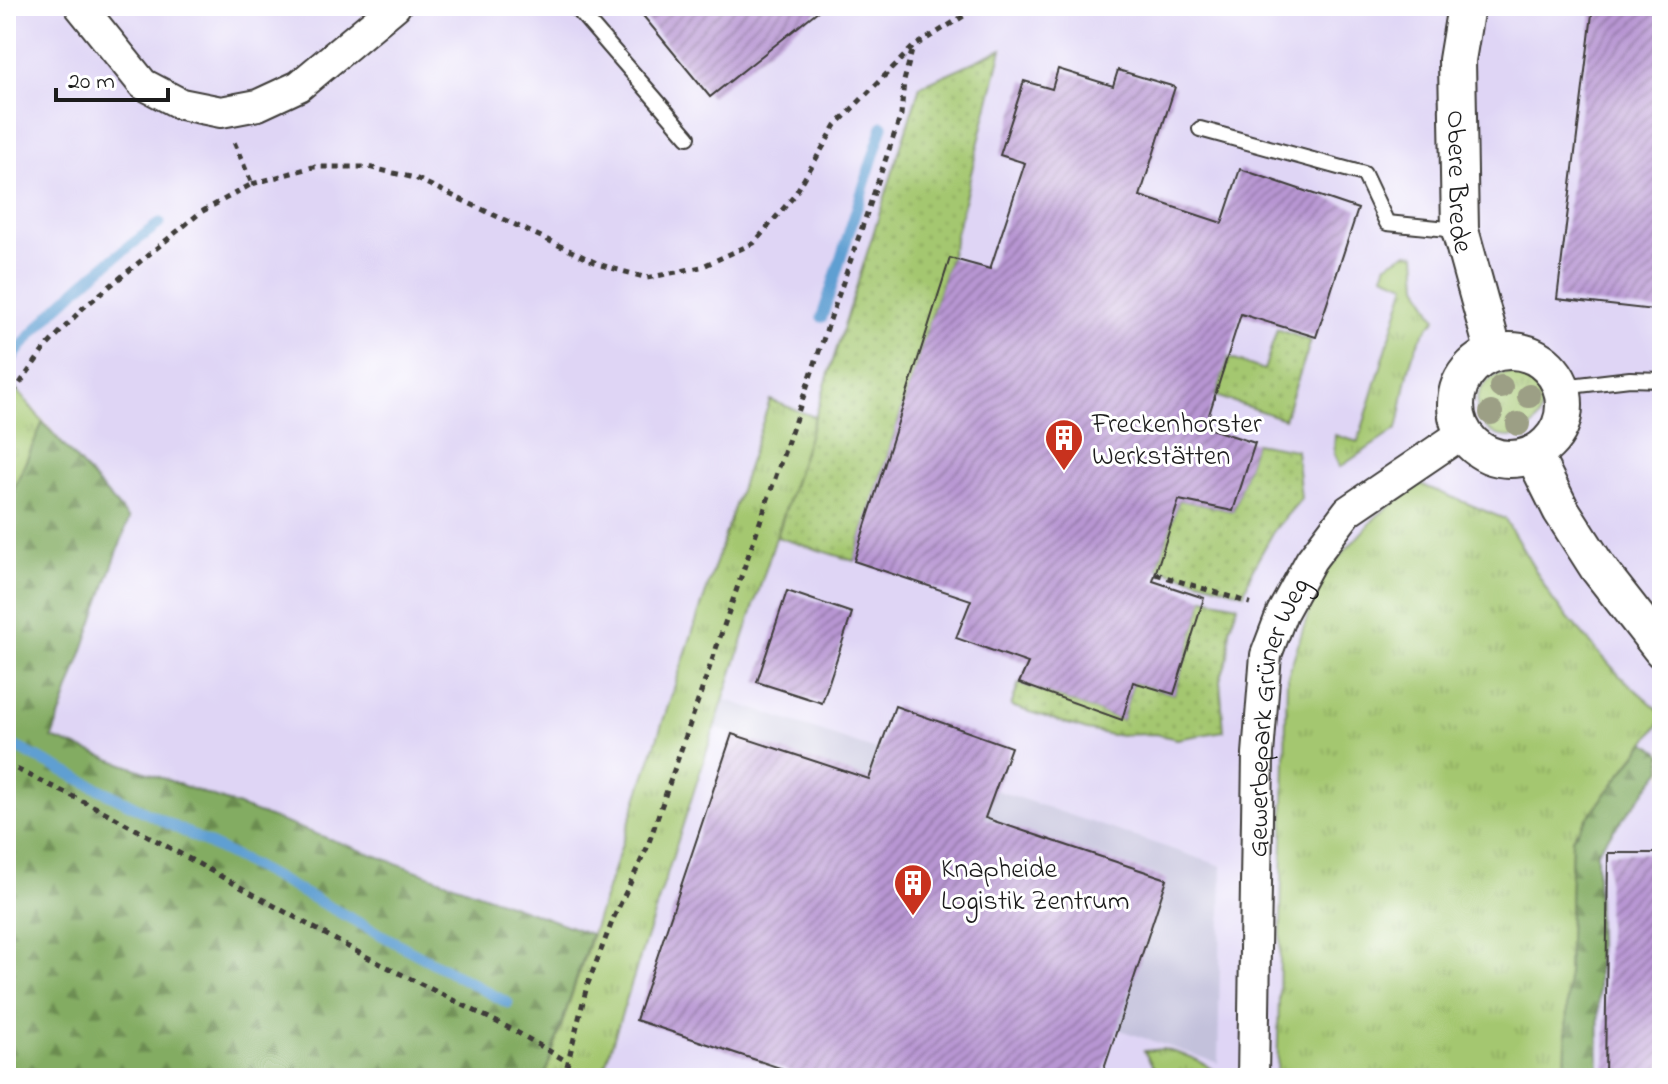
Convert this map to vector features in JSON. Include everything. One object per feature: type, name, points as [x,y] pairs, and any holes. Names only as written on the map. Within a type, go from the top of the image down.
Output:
[{"type":"street","points":[[80,6],[143,84],[181,104],[221,112],[258,105],[299,86],[395,6]]},
{"type":"street","name":"Obere Brede","points":[[1466,6],[1457,60],[1460,230],[1494,353]]},
{"type":"street","points":[[1512,350],[1529,354],[1545,363],[1562,387],[1564,412],[1559,429],[1548,443],[1533,454],[1518,459],[1486,455],[1463,433],[1457,418],[1455,401],[1458,385],[1479,359],[1494,353],[1512,350]]},
{"type":"street","name":"Gewerbepark Grüner Weg","points":[[1253,1078],[1258,754],[1266,655],[1282,613],[1311,560],[1348,511],[1463,433]]},
{"type":"street","points":[[1533,454],[1561,510],[1598,568],[1662,650]]},
{"type":"lane","points":[[575,6],[688,137]]},
{"type":"lane","points":[[1200,129],[1364,174],[1387,223],[1460,230]]},
{"type":"lane","points":[[1562,387],[1630,379],[1662,380]]},
{"type":"path","points":[[6,403],[45,348],[83,308],[201,212],[252,184],[313,167],[368,167],[415,178],[601,265],[647,278],[701,267],[754,243],[794,196],[836,125],[913,47],[980,6]]},
{"type":"path","points":[[564,1078],[587,986],[614,917],[647,848],[896,130],[913,47]]},
{"type":"path","points":[[221,112],[252,184]]},
{"type":"path","points":[[1156,574],[1282,613]]},
{"type":"path","points":[[6,764],[103,811],[363,955],[515,1031],[568,1062]]},
{"type":"shaded area","points":[[6,6],[1662,6],[1662,1078],[601,1078],[815,417],[770,400],[591,934],[52,738],[128,519],[6,376]]},
{"type":"shaded area","points":[[724,699],[1222,866],[1218,1063],[1117,1029],[1167,878],[715,728]]},
{"type":"green space","points":[[1002,49],[950,258],[854,561],[777,537],[920,86]]},
{"type":"green space","points":[[1406,253],[1416,254],[1418,285],[1436,319],[1426,330],[1413,356],[1397,429],[1340,467],[1334,454],[1335,435],[1358,442],[1406,284],[1383,275],[1387,264]]},
{"type":"green space","points":[[1277,329],[1311,341],[1284,419],[1216,396],[1229,358],[1264,370]]},
{"type":"green space","points":[[1503,373],[1515,373],[1532,382],[1539,393],[1539,417],[1532,428],[1515,437],[1503,437],[1491,432],[1482,423],[1477,411],[1477,399],[1482,387],[1491,378]]},
{"type":"green space","points":[[6,376],[43,422],[6,507]]},
{"type":"green space","points":[[770,400],[815,417],[601,1078],[544,1078]]},
{"type":"green space","points":[[43,422],[129,519],[52,738],[591,934],[544,1078],[36,1078],[6,1067],[6,507]]},
{"type":"green space","points":[[1255,443],[1296,450],[1301,499],[1275,529],[1252,570],[1244,593],[1157,568],[1179,500],[1233,511]]},
{"type":"green space","points":[[1420,484],[1505,519],[1554,602],[1619,675],[1662,713],[1662,720],[1572,838],[1565,1078],[1277,1078],[1287,678],[1320,578],[1377,516]]},
{"type":"green space","points":[[1204,598],[1238,605],[1230,628],[1228,657],[1220,680],[1224,731],[1177,739],[1155,734],[1112,735],[1011,706],[1019,683],[1122,720],[1133,682],[1174,694]]},
{"type":"green space","points":[[1646,742],[1662,754],[1662,770],[1597,851],[1599,1078],[1565,1078],[1572,838]]},
{"type":"green space","points":[[1163,1049],[1201,1062],[1219,1078],[1160,1078],[1144,1051]]},
{"type":"building","points":[[635,6],[824,6],[710,97]]},
{"type":"building","points":[[1593,6],[1662,6],[1662,311],[1557,299]]},
{"type":"building","name":"Freckenhorster Werkstätten","points":[[1058,69],[1113,86],[1118,70],[1175,87],[1140,196],[1222,223],[1240,169],[1358,209],[1316,337],[1241,314],[1205,427],[1255,443],[1233,511],[1179,500],[1153,581],[1204,598],[1174,694],[1133,682],[1122,720],[1019,683],[1028,663],[956,638],[971,600],[854,561],[950,258],[990,269],[1025,163],[1000,155],[1024,81],[1052,89]]},
{"type":"building","points":[[787,591],[852,613],[822,703],[757,682]]},
{"type":"building","name":"Knapheide Logistik Zentrum","points":[[895,706],[1011,747],[985,818],[1167,879],[1101,1078],[810,1078],[636,1020],[732,734],[869,779]]},
{"type":"building","points":[[1608,853],[1662,853],[1662,1078],[1605,1078]]},
{"type":"waterway","points":[[822,317],[883,126]]},
{"type":"waterway","points":[[6,366],[22,345],[77,289],[160,223]]},
{"type":"waterway","points":[[6,742],[257,868],[508,1003]]},
{"type":"place","name":"Freckenhorster Werkstätten","points":[[1064,472]]},
{"type":"place","name":"Knapheide Logistik Zentrum","points":[[913,917]]}]
